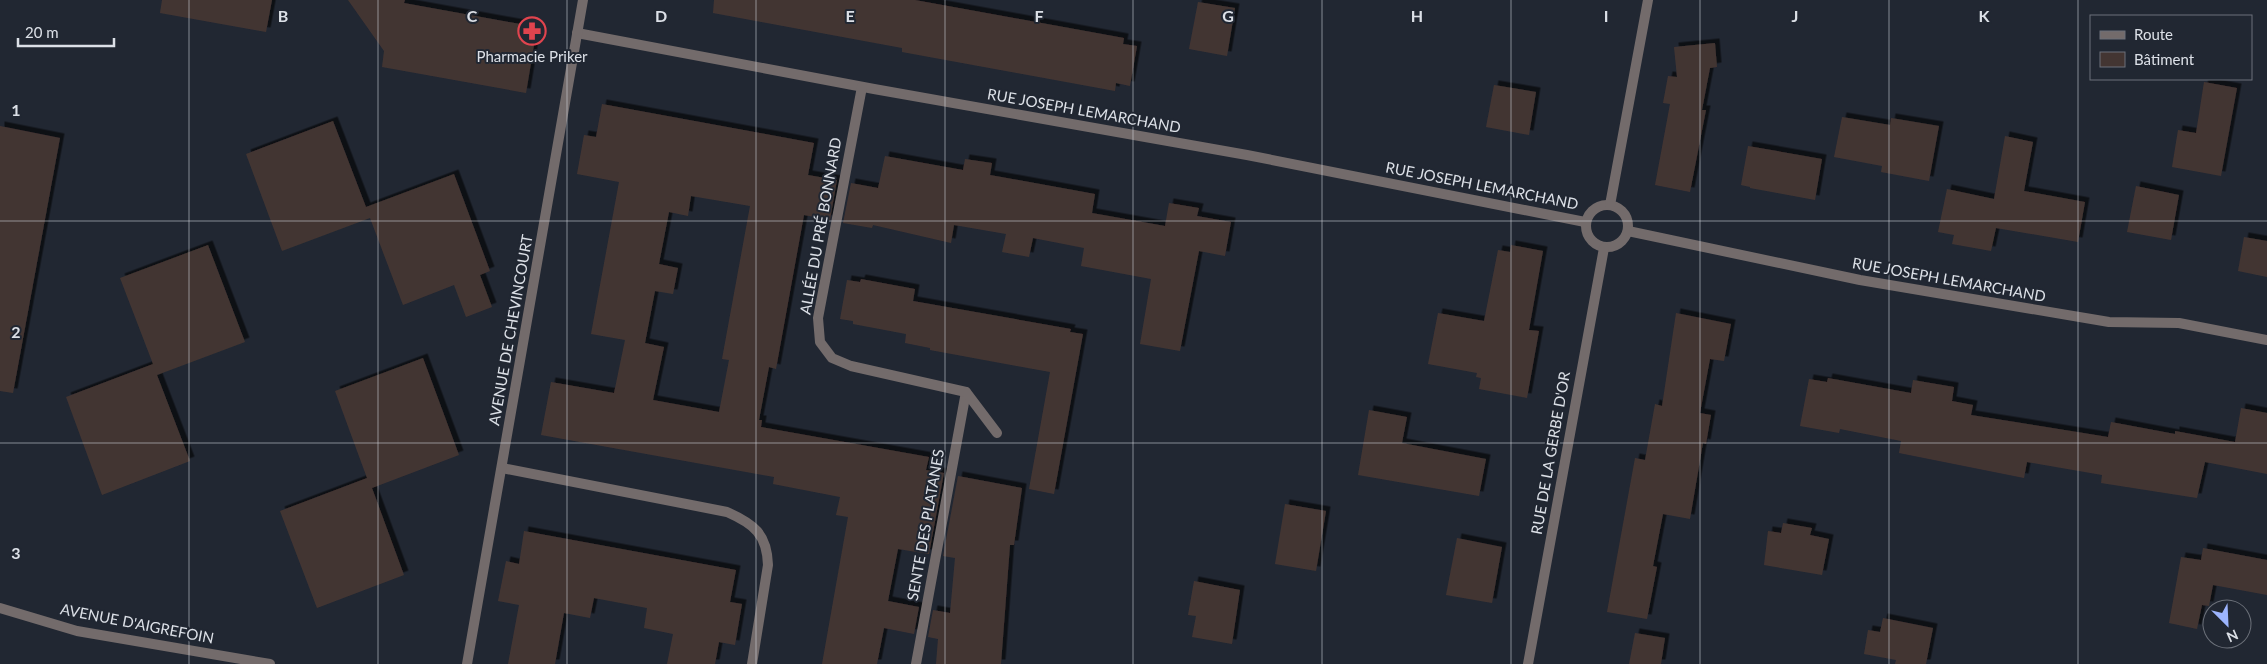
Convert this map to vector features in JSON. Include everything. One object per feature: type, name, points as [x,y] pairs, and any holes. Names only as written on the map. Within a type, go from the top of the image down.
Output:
[{"type":"street","name":"AVENUE DE CHEVINCOURT","points":[[467,664],[583,0]]},
{"type":"street","points":[[1610,205],[1648,0]]},
{"type":"street","name":"RUE JOSEPH LEMARCHAND","points":[[577,33],[862,87],[1247,155],[1586,222]]},
{"type":"street","name":"ALLÉE DU PRÉ BONNARD","points":[[862,87],[818,318],[820,342],[832,358],[851,366],[966,392]]},
{"type":"street","points":[[1604,205],[1610,205],[1623,211],[1628,224],[1628,231],[1621,242],[1604,248],[1591,242],[1587,236],[1586,222],[1592,210],[1604,205]]},
{"type":"street","name":"RUE JOSEPH LEMARCHAND","points":[[1628,231],[1870,282],[2109,322],[2179,323],[2267,340]]},
{"type":"street","name":"RUE DE LA GERBE D'OR","points":[[1528,664],[1604,248]]},
{"type":"street","points":[[966,392],[997,433]]},
{"type":"street","name":"SENTE DES PLATANES","points":[[916,664],[966,392]]},
{"type":"street","points":[[502,468],[727,512],[748,521],[761,535],[768,550],[768,565],[752,664]]},
{"type":"street","name":"AVENUE D'AIGREFOIN","points":[[0,608],[77,631],[270,664]]},
{"type":"building","points":[[162,0],[272,0],[266,32],[160,13]]},
{"type":"building","points":[[348,0],[405,0],[404,3],[537,27],[526,93],[382,67],[384,51]]},
{"type":"building","points":[[714,0],[915,0],[1124,38],[1123,44],[1137,46],[1130,86],[1116,83],[1115,91],[902,52],[902,48],[713,13]]},
{"type":"building","points":[[1198,2],[1235,8],[1227,56],[1189,49]]},
{"type":"building","points":[[1715,43],[1717,67],[1710,68],[1702,110],[1706,110],[1690,192],[1655,185],[1670,104],[1663,103],[1668,76],[1677,77],[1674,47]]},
{"type":"building","points":[[2204,82],[2237,88],[2221,176],[2172,167],[2178,130],[2196,133]]},
{"type":"building","points":[[1494,85],[1536,92],[1529,135],[1486,127]]},
{"type":"building","points":[[602,104],[814,143],[808,175],[837,180],[830,220],[804,215],[776,369],[769,367],[759,420],[762,420],[761,427],[929,457],[926,470],[944,473],[929,554],[898,549],[888,601],[919,607],[914,634],[884,628],[877,664],[822,664],[848,517],[836,515],[840,497],[773,484],[774,477],[541,435],[551,382],[614,393],[625,340],[591,334],[619,182],[577,174],[584,135],[596,137]],"holes":[[[691,196],[750,206],[722,359],[729,360],[719,412],[653,400],[664,347],[645,343],[655,291],[673,294],[678,268],[659,264],[669,212],[688,216]]]},
{"type":"building","points":[[1842,117],[1890,125],[1891,118],[1939,126],[1929,181],[1881,172],[1882,166],[1834,157]]},
{"type":"building","points":[[333,121],[366,207],[454,174],[490,271],[480,275],[492,307],[466,317],[454,285],[403,305],[370,218],[282,251],[246,154]]},
{"type":"building","points":[[0,126],[60,138],[13,393],[0,391]]},
{"type":"building","points":[[2005,136],[2033,142],[2024,191],[2085,202],[2078,242],[1996,228],[1991,251],[1952,244],[1954,235],[1938,232],[1947,189],[1994,199]]},
{"type":"building","points":[[1748,146],[1822,159],[1815,200],[1741,185]]},
{"type":"building","points":[[885,156],[963,170],[965,159],[992,163],[990,175],[1095,194],[1092,213],[1165,226],[1169,203],[1199,208],[1197,216],[1231,222],[1225,256],[1199,251],[1180,351],[1140,344],[1151,279],[1081,266],[1084,248],[1033,238],[1029,257],[1002,252],[1006,234],[954,225],[951,243],[873,225],[872,228],[843,223],[851,183],[878,188]]},
{"type":"building","points":[[2136,186],[2179,195],[2171,240],[2127,232]]},
{"type":"building","points":[[2244,237],[2267,241],[2267,277],[2238,271]]},
{"type":"building","points":[[208,245],[245,342],[157,375],[190,461],[102,495],[66,397],[153,364],[120,278]]},
{"type":"building","points":[[1511,245],[1543,251],[1529,330],[1539,331],[1527,398],[1479,389],[1481,378],[1476,377],[1477,373],[1428,364],[1438,313],[1484,321],[1498,250],[1510,252]]},
{"type":"building","points":[[861,279],[915,289],[913,301],[1071,329],[1070,332],[1083,334],[1054,494],[1029,489],[1050,372],[930,350],[930,348],[905,343],[906,334],[853,324],[853,321],[840,319],[847,280],[860,282]]},
{"type":"building","points":[[1676,313],[1731,324],[1724,361],[1710,359],[1700,413],[1711,415],[1706,444],[1703,443],[1690,519],[1663,514],[1653,566],[1657,567],[1647,619],[1607,612],[1635,458],[1645,460],[1655,404],[1662,406]]},
{"type":"building","points":[[423,358],[459,455],[372,488],[404,575],[317,608],[280,511],[367,478],[335,391]]},
{"type":"building","points":[[1828,378],[1911,393],[1913,380],[1954,387],[1952,401],[1973,405],[1971,415],[2108,437],[2111,422],[2175,434],[2175,431],[2235,442],[2241,408],[2267,413],[2267,474],[2205,462],[2197,498],[2101,483],[2102,475],[2027,462],[2024,478],[1899,453],[1901,441],[1840,429],[1839,433],[1800,426],[1809,379],[1827,382]]},
{"type":"building","points":[[1369,410],[1407,417],[1402,443],[1486,459],[1479,496],[1358,475]]},
{"type":"building","points":[[958,476],[1022,488],[1014,545],[1010,545],[1001,664],[936,664],[938,639],[928,637],[933,610],[950,613],[955,558],[943,556]]},
{"type":"building","points":[[1285,504],[1326,511],[1316,571],[1275,564]]},
{"type":"building","points":[[1783,523],[1812,528],[1810,535],[1829,539],[1822,575],[1764,565],[1768,531],[1781,533]]},
{"type":"building","points":[[524,531],[736,570],[730,602],[742,604],[735,645],[719,642],[715,664],[667,664],[673,634],[644,628],[647,608],[594,598],[590,618],[564,613],[555,664],[508,664],[519,605],[498,601],[506,561],[519,564]]},
{"type":"building","points":[[1457,538],[1502,547],[1492,603],[1446,595]]},
{"type":"building","points":[[2203,548],[2267,560],[2267,595],[2213,585],[2210,599],[2202,599],[2197,629],[2169,623],[2181,557],[2201,560]]},
{"type":"building","points":[[1194,581],[1240,590],[1232,644],[1192,637],[1196,616],[1188,615]]},
{"type":"building","points":[[1883,618],[1933,628],[1926,664],[1895,664],[1896,660],[1864,654],[1868,630],[1880,632]]},
{"type":"building","points":[[1635,633],[1665,638],[1661,664],[1629,664]]},
{"type":"place","name":"Pharmacie Priker","points":[[532,31]]}]
